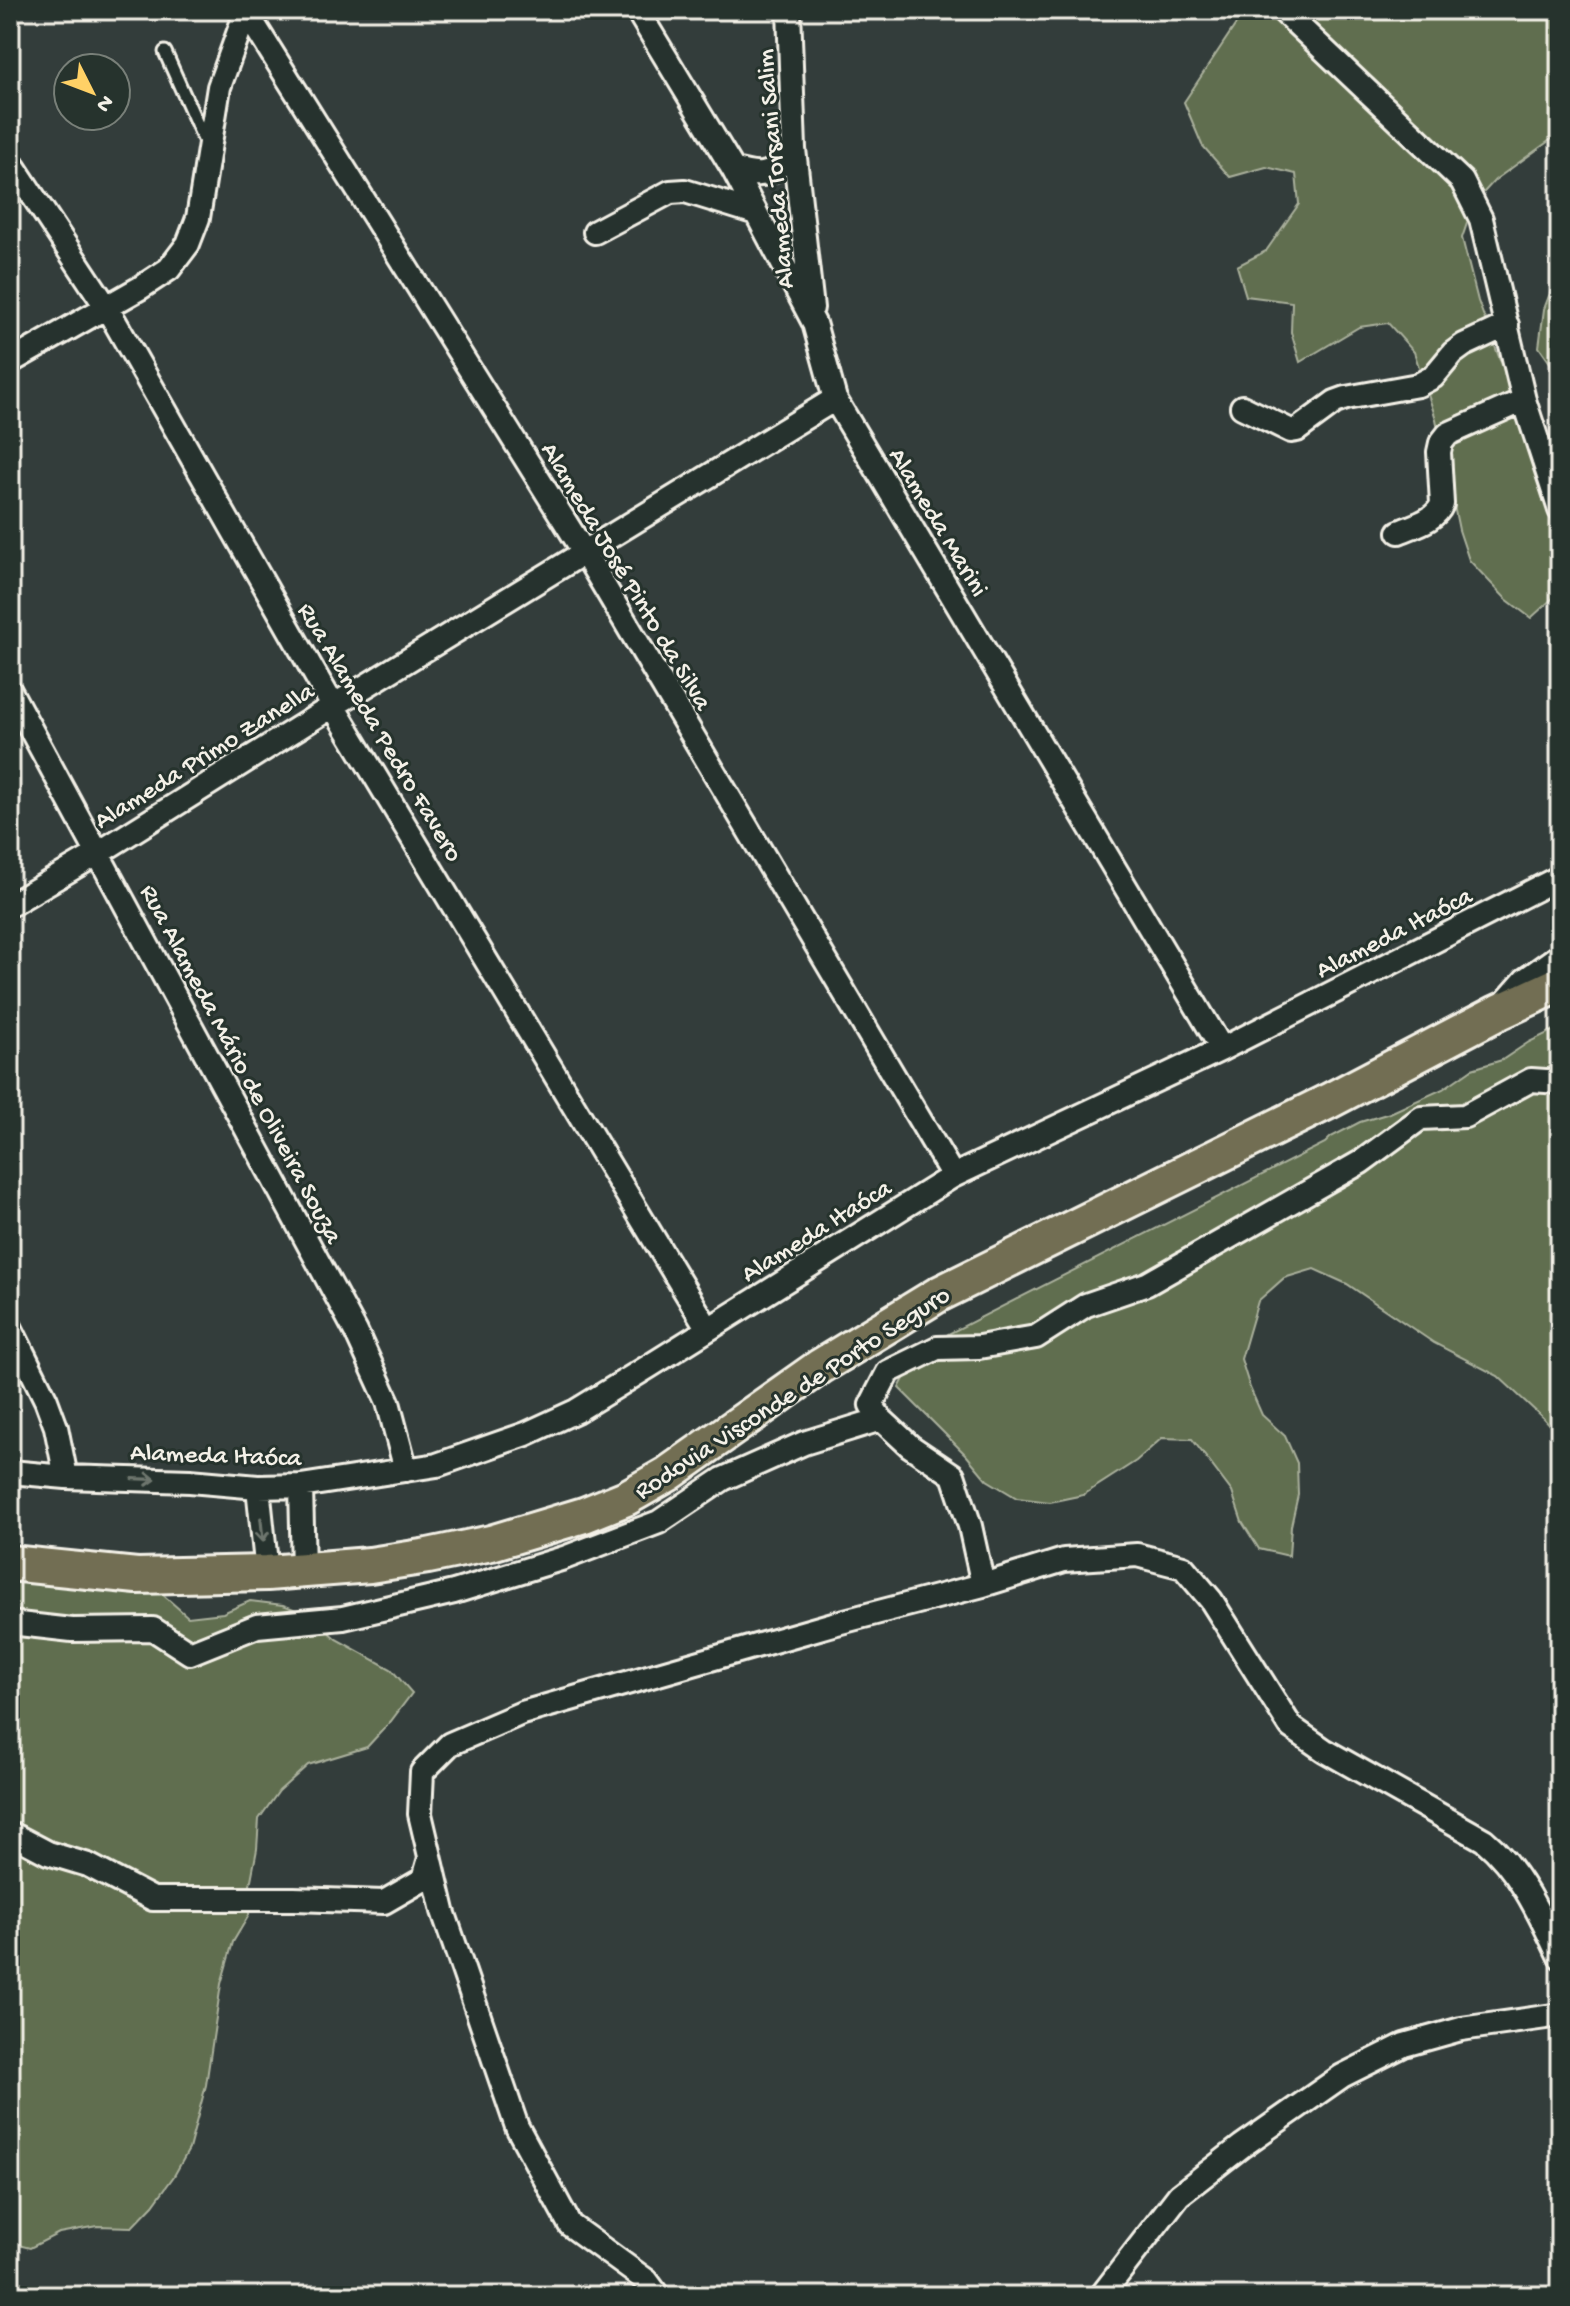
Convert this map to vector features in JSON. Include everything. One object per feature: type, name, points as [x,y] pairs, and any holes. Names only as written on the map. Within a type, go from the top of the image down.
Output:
[{"type":"main road","name":"Rodovia Visconde de Porto Seguro","points":[[10,1563],[137,1576],[303,1570],[385,1563],[491,1543],[584,1515],[626,1498],[668,1474],[821,1366],[939,1294],[1560,984]]},
{"type":"street","name":"Alameda Marini","points":[[637,10],[733,169],[814,323],[835,399],[1222,1049]]},
{"type":"street","name":"Alameda Torsani Salim","points":[[789,10],[794,149],[814,323]]},
{"type":"street","points":[[1282,10],[1462,181],[1481,219],[1524,400],[1560,510]]},
{"type":"street","points":[[10,362],[169,269],[188,244],[198,218],[219,87],[247,11]]},
{"type":"street","name":"Alameda José Pinto da Silva","points":[[247,11],[584,552],[953,1176]]},
{"type":"street","points":[[733,169],[760,176],[778,167],[794,149]]},
{"type":"street","name":"Rua Alameda Pedro Favero","points":[[10,161],[107,308],[333,706],[708,1329]]},
{"type":"street","points":[[595,232],[670,192],[685,191],[756,213]]},
{"type":"street","points":[[1242,407],[1291,431],[1297,430],[1335,402],[1418,385],[1433,377],[1464,345],[1507,325]]},
{"type":"street","name":"Alameda Primo Zanella","points":[[10,905],[835,399]]},
{"type":"street","points":[[1399,532],[1439,512],[1442,504],[1439,452],[1448,434],[1524,400]]},
{"type":"street","name":"Rua Alameda Mário de Oliveira Souza","points":[[10,691],[356,1332],[388,1402],[406,1470]]},
{"type":"street","name":"Alameda Itaóca","points":[[10,1472],[258,1487],[301,1486],[437,1465],[526,1434],[576,1411],[953,1176],[1222,1049],[1560,877]]},
{"type":"street","points":[[1495,1014],[1525,980],[1560,955]]},
{"type":"street","points":[[983,1585],[970,1526],[953,1475],[910,1446],[881,1419],[871,1405],[888,1372],[937,1348],[979,1347],[1036,1337],[1086,1305],[1147,1284],[1259,1221],[1361,1162],[1421,1118],[1465,1116],[1531,1080],[1560,1082]]},
{"type":"street","points":[[10,1327],[46,1400],[56,1427],[66,1477]]},
{"type":"street","points":[[10,1623],[72,1630],[153,1629],[190,1653],[257,1626],[343,1618],[413,1602],[564,1558],[659,1522],[723,1479],[804,1443],[881,1419]]},
{"type":"street","points":[[301,1486],[303,1570]]},
{"type":"street","points":[[258,1487],[267,1573]]},
{"type":"street","points":[[658,2296],[647,2281],[570,2225],[517,2127],[443,1911],[430,1857],[420,1814],[422,1772],[450,1744],[522,1713],[1064,1560],[1137,1555],[1183,1567],[1211,1600],[1291,1727],[1324,1750],[1484,1840],[1502,1855],[1518,1877],[1560,1957]]},
{"type":"street","points":[[10,1833],[48,1853],[88,1865],[153,1899],[384,1902],[424,1879],[430,1857]]},
{"type":"street","points":[[1101,2296],[1179,2195],[1242,2146],[1342,2076],[1404,2045],[1461,2029],[1560,2015]]},
{"type":"lane","points":[[165,52],[208,148]]},
{"type":"green space","points":[[1241,10],[1560,10],[1560,133],[1495,180],[1474,203],[1462,238],[1478,301],[1554,518],[1554,597],[1531,618],[1506,599],[1469,560],[1459,530],[1436,419],[1414,352],[1388,323],[1359,327],[1300,362],[1291,332],[1292,302],[1246,296],[1237,266],[1266,251],[1299,204],[1296,174],[1266,167],[1230,177],[1202,145],[1184,102],[1238,21]]},
{"type":"green space","points":[[1560,267],[1560,377],[1539,347],[1544,309]]},
{"type":"green space","points":[[1560,1027],[1560,1437],[1498,1376],[1434,1343],[1347,1284],[1314,1269],[1284,1278],[1258,1301],[1241,1359],[1262,1415],[1285,1436],[1297,1463],[1298,1495],[1291,1526],[1289,1556],[1259,1549],[1242,1522],[1232,1492],[1192,1439],[1162,1438],[1136,1461],[1083,1495],[1050,1502],[1017,1498],[987,1480],[899,1388],[914,1360],[948,1334],[1325,1143],[1360,1122],[1390,1113],[1443,1089],[1472,1069],[1502,1060]]},
{"type":"green space","points":[[28,1580],[162,1594],[188,1617],[223,1613],[250,1601],[283,1605],[310,1615],[336,1639],[391,1669],[412,1693],[367,1747],[308,1765],[279,1791],[259,1819],[249,1915],[233,1942],[221,1984],[206,2085],[189,2149],[174,2176],[132,2227],[97,2226],[59,2233],[30,2248],[10,2243],[10,1582]]}]
